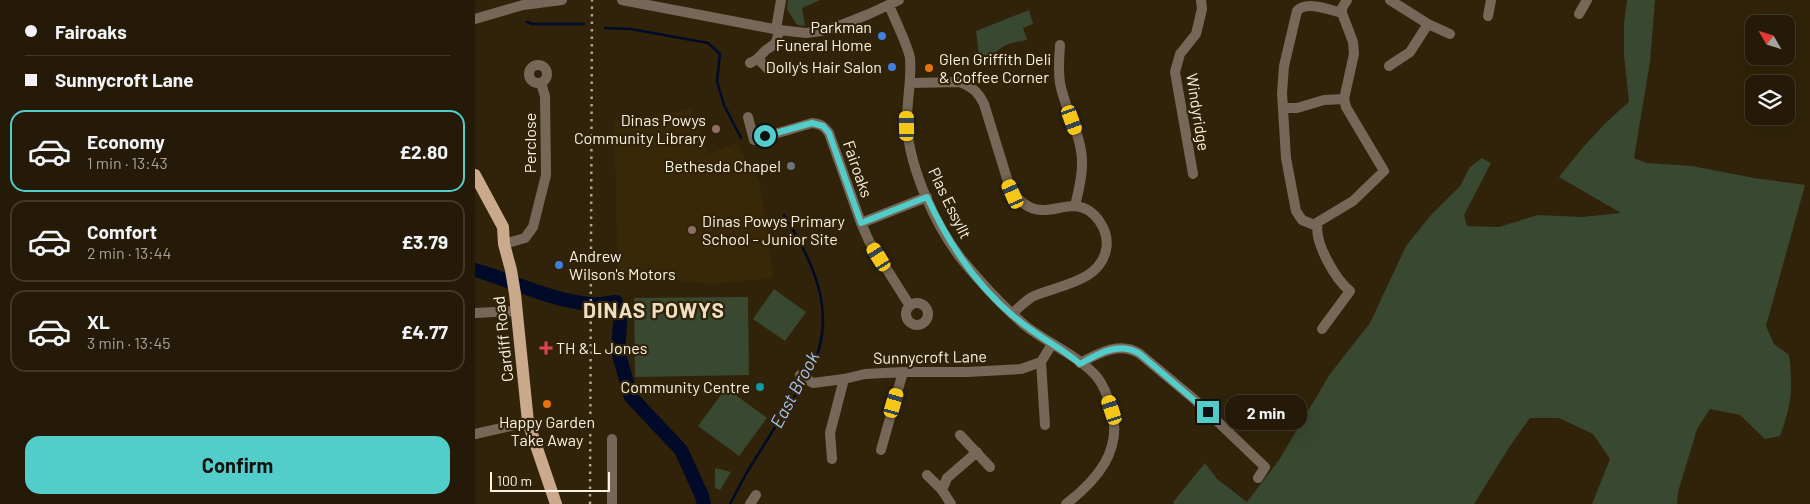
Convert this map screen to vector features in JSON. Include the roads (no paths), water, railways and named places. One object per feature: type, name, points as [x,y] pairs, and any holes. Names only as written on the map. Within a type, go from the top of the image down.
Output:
[{"type":"main road","name":"Cardiff Road","points":[[475,175],[479,193],[503,227],[504,244],[515,294],[528,422],[556,504]]},
{"type":"street","points":[[475,19],[523,5],[562,0]]},
{"type":"street","points":[[622,0],[778,30],[806,33],[821,31],[844,24],[899,0]]},
{"type":"street","points":[[769,70],[754,61],[777,42],[781,0]]},
{"type":"street","name":"Windyridge","points":[[1193,174],[1175,72],[1180,54],[1196,34],[1202,9],[1201,0]]},
{"type":"street","points":[[1322,329],[1350,291],[1333,272],[1321,244],[1317,226],[1321,219],[1337,212],[1353,201],[1384,171],[1350,116],[1344,99],[1355,54],[1353,42],[1342,13],[1342,8],[1347,0]]},
{"type":"street","points":[[1389,0],[1428,24],[1450,34]]},
{"type":"street","points":[[1488,16],[1491,0]]},
{"type":"street","points":[[1579,14],[1587,0]]},
{"type":"street","name":"Plas Essyllt","points":[[889,5],[909,57],[907,116],[909,139],[915,168],[941,228],[962,260],[997,301],[1029,328],[1097,377],[1103,386],[1112,410],[1114,430],[1109,453],[1100,472],[1090,484],[1066,504]]},
{"type":"street","points":[[1317,226],[1302,220],[1296,211],[1286,158],[1283,66],[1298,9],[1304,6],[1342,13]]},
{"type":"street","points":[[1389,66],[1410,52],[1428,24]]},
{"type":"street","points":[[1060,45],[1060,84],[1079,138],[1082,164],[1081,183],[1075,206]]},
{"type":"street","name":"Perclose","points":[[504,244],[525,238],[533,227],[546,175],[545,96],[541,82]]},
{"type":"street","points":[[909,82],[959,82],[975,91],[981,96],[984,104],[1013,194],[1025,205],[1040,210],[1075,206],[1087,210],[1101,222],[1107,243],[1103,259],[1098,266],[1082,279],[1031,298],[1012,314]]},
{"type":"street","points":[[1283,108],[1297,108],[1324,100],[1344,99]]},
{"type":"street","name":"Fairoaks","points":[[748,118],[754,140],[805,125],[818,124],[823,126],[829,133],[869,241],[910,306]]},
{"type":"street","points":[[861,223],[927,197]]},
{"type":"street","points":[[475,313],[516,311]]},
{"type":"street","points":[[1045,425],[1041,362],[1052,344]]},
{"type":"street","points":[[1080,364],[1092,357],[1117,348],[1131,349],[1140,354],[1194,399],[1265,467],[1258,478]]},
{"type":"street","name":"Sunnycroft Lane","points":[[799,375],[813,383],[865,374],[1021,369],[1041,362]]},
{"type":"street","points":[[881,450],[903,372]]},
{"type":"street","points":[[832,459],[830,433],[844,379]]},
{"type":"street","points":[[475,434],[528,422]]},
{"type":"street","points":[[960,435],[990,467]]},
{"type":"street","points":[[612,504],[613,439]]},
{"type":"street","points":[[942,490],[947,478],[977,452]]},
{"type":"street","points":[[927,475],[942,490],[951,504]]},
{"type":"waterway","name":"East Brook","points":[[527,22],[532,24],[584,24]]},
{"type":"waterway","name":"East Brook","points":[[605,28],[631,29],[708,43],[720,54],[717,81],[724,105],[741,138]]},
{"type":"waterway","name":"East Brook","points":[[784,215],[814,273],[823,313],[822,334],[817,355],[807,376]]},
{"type":"waterway","points":[[475,270],[560,299],[592,304],[616,302],[621,312],[618,351],[631,397],[681,450],[704,504]]},
{"type":"waterway","name":"East Brook","points":[[730,504],[747,472],[804,381]]},
{"type":"railway","points":[[590,504],[592,0]]},
{"type":"place","name":"Parkman Funeral Home","points":[[882,36]]},
{"type":"place","name":"Dolly's Hair Salon","points":[[892,67]]},
{"type":"place","name":"Glen Griffith Deli & Coffee Corner","points":[[929,68]]},
{"type":"place","name":"Dinas Powys Community Library","points":[[716,129]]},
{"type":"place","name":"Bethesda Chapel","points":[[791,166]]},
{"type":"place","name":"Dinas Powys Primary School - Junior Site","points":[[692,230]]},
{"type":"place","name":"Andrew Wilson's Motors","points":[[559,265]]},
{"type":"place","name":"TH & L Jones","points":[[546,348]]},
{"type":"place","name":"Community Centre","points":[[760,387]]},
{"type":"place","name":"Happy Garden Take Away","points":[[547,404]]},
{"type":"district","name":"DINAS POWYS","points":[[654,311]]}]
